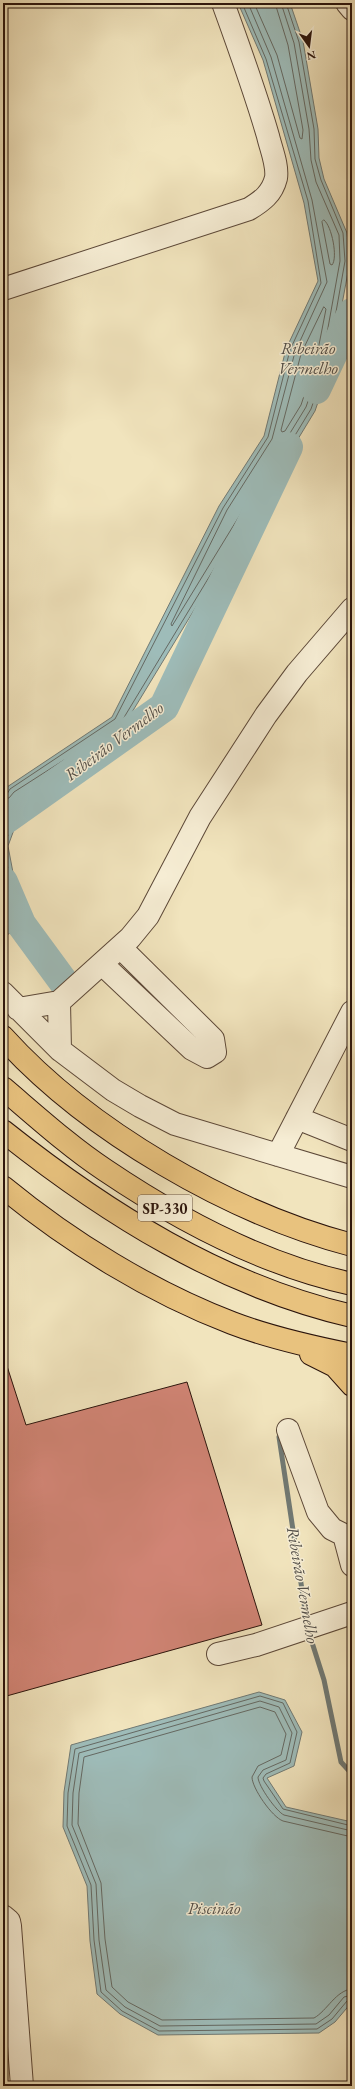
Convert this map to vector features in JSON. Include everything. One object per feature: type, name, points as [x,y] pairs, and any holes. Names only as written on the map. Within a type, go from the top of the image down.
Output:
[{"type":"main road","points":[[3,1037],[60,1093],[112,1131],[166,1167],[258,1213],[352,1245]]},
{"type":"main road","name":"SP-330","points":[[3,1088],[104,1170],[165,1208],[235,1243],[296,1269],[352,1284]]},
{"type":"main road","name":"SP-330","points":[[3,1131],[57,1174],[146,1232],[225,1272],[266,1289],[331,1311],[352,1316]]},
{"type":"main road","points":[[3,1187],[34,1213],[150,1285],[232,1323],[279,1338],[352,1356]]},
{"type":"main road","points":[[279,1338],[336,1366],[352,1385]]},
{"type":"street","points":[[3,289],[249,209],[261,202],[272,191],[276,177],[274,159],[258,102],[223,3]]},
{"type":"street","points":[[347,3],[352,9]]},
{"type":"street","points":[[18,1009],[59,1002],[130,938],[148,916],[200,817],[266,715],[297,673],[352,609]]},
{"type":"street","points":[[102,964],[192,1049],[207,1057],[215,1052],[213,1038],[120,947]]},
{"type":"street","points":[[3,993],[60,1050],[113,1090],[175,1124],[352,1177]]},
{"type":"street","points":[[59,1002],[60,1050]]},
{"type":"street","points":[[278,1155],[352,1012]]},
{"type":"street","points":[[296,1118],[352,1140]]},
{"type":"street","points":[[288,1430],[318,1512],[332,1529],[344,1535],[352,1565]]},
{"type":"street","points":[[218,1654],[256,1645],[349,1614]]},
{"type":"street","points":[[3,1916],[9,1921],[10,1926],[16,2083]]},
{"type":"water","name":"Ribeirão Vermelho","points":[[238,3],[290,3],[303,41],[318,129],[319,158],[324,179],[347,233],[350,261],[331,364],[315,411],[123,727],[19,816],[8,846],[14,878],[31,916],[6,936],[3,929],[3,794],[7,787],[112,717],[219,506],[264,436],[286,349],[318,281],[304,203],[263,60]]},
{"type":"water","name":"Piscinão","points":[[259,1692],[285,1700],[302,1732],[294,1766],[267,1778],[286,1807],[352,1822],[352,2002],[335,2022],[319,2033],[158,2035],[120,2014],[97,1994],[90,1941],[87,1886],[63,1827],[64,1792],[71,1745]]},
{"type":"building","points":[[3,1363],[6,1363],[26,1425],[187,1382],[262,1625],[3,1697]]},
{"type":"waterway","name":"Ribeirão Vermelho","points":[[316,389],[352,313]]},
{"type":"waterway","name":"Ribeirão Vermelho","points":[[3,821],[164,707],[288,447]]},
{"type":"waterway","name":"Ribeirão Vermelho","points":[[3,882],[21,924],[65,984]]},
{"type":"waterway","name":"Ribeirão Vermelho","points":[[279,1437],[307,1623]]},
{"type":"waterway","name":"Ribeirão Vermelho","points":[[309,1633],[324,1680],[341,1762],[352,1774]]}]
